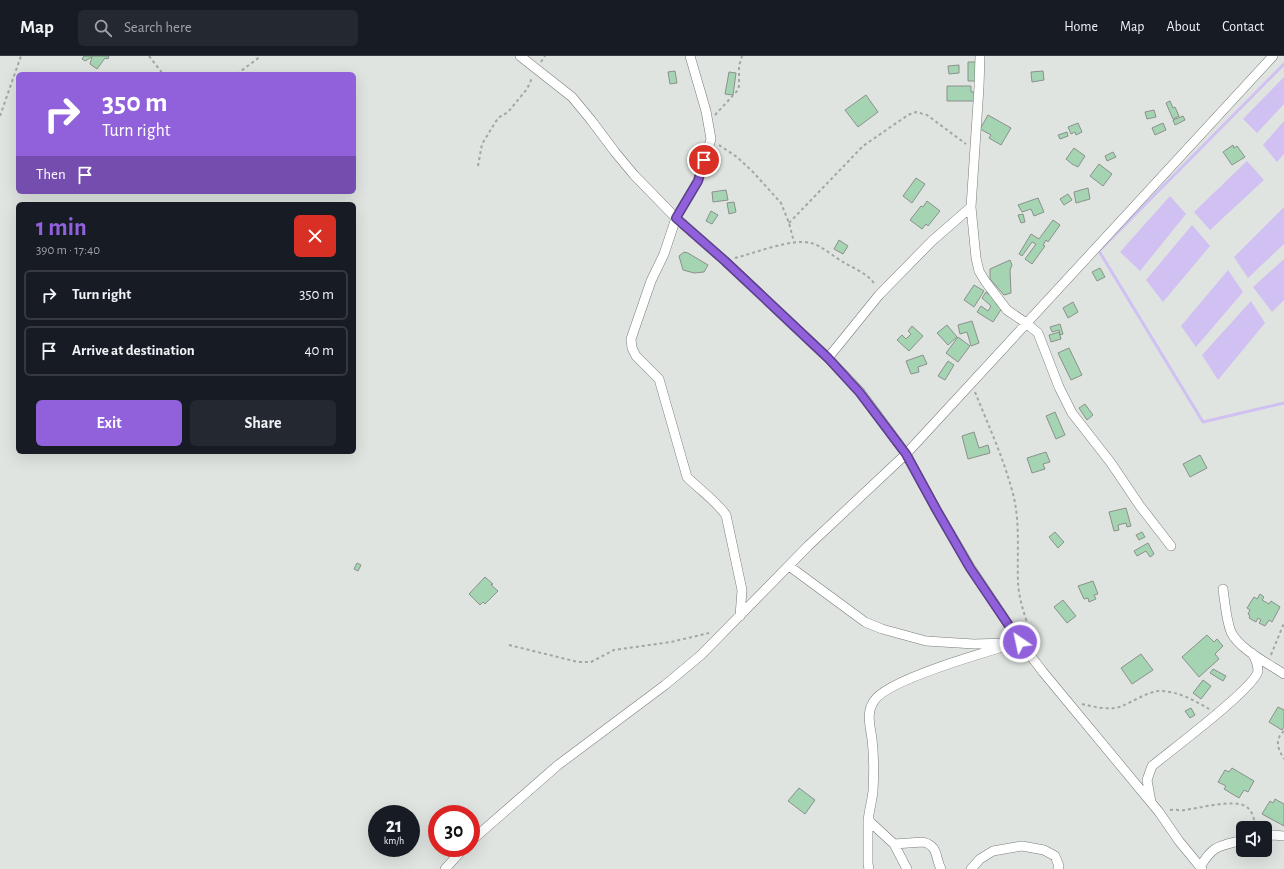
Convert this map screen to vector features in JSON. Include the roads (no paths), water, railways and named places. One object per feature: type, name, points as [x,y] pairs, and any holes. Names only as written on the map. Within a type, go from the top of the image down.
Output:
[{"type":"street","points":[[520,56],[536,70],[572,96],[634,175],[676,218],[725,261],[828,358],[860,393],[906,454],[970,568],[1020,642],[1159,812],[1179,841],[1201,868],[1207,855],[1213,849],[1236,842]]},
{"type":"street","points":[[690,56],[706,111],[711,139],[698,181],[676,218],[664,254],[651,281],[631,339],[632,348],[636,356],[659,379],[687,477],[719,505],[726,515],[742,590],[740,616]]},
{"type":"street","points":[[980,56],[975,151],[970,207],[979,271],[984,281],[1007,310],[1026,323],[1039,336],[1059,387],[1072,413],[1111,463],[1140,506],[1170,546]]},
{"type":"street","points":[[480,833],[558,765],[685,670],[808,546],[906,454],[1273,56]]},
{"type":"street","points":[[828,358],[879,296],[932,241],[970,207]]},
{"type":"street","points":[[789,566],[865,622],[882,629],[926,641],[974,644],[1020,642]]},
{"type":"street","points":[[1223,589],[1232,633],[1252,653],[1284,674]]},
{"type":"street","points":[[869,869],[868,820],[873,792],[874,771],[872,739],[868,723],[869,712],[874,700],[886,690],[946,664],[1020,642]]},
{"type":"street","points":[[1152,805],[1147,780],[1152,766],[1242,692],[1254,680],[1258,672],[1258,666],[1252,653]]},
{"type":"street","points":[[868,820],[894,844],[907,869]]},
{"type":"street","points":[[1272,835],[1284,836]]},
{"type":"street","points":[[894,844],[928,843],[936,852],[941,869]]},
{"type":"street","points":[[971,869],[980,859],[993,851],[1022,846],[1044,850],[1055,856],[1059,866],[1058,869]]},
{"type":"street","points":[[445,869],[456,857]]},
{"type":"waterway","points":[[1284,64],[1099,251],[1203,422],[1284,403]]}]
